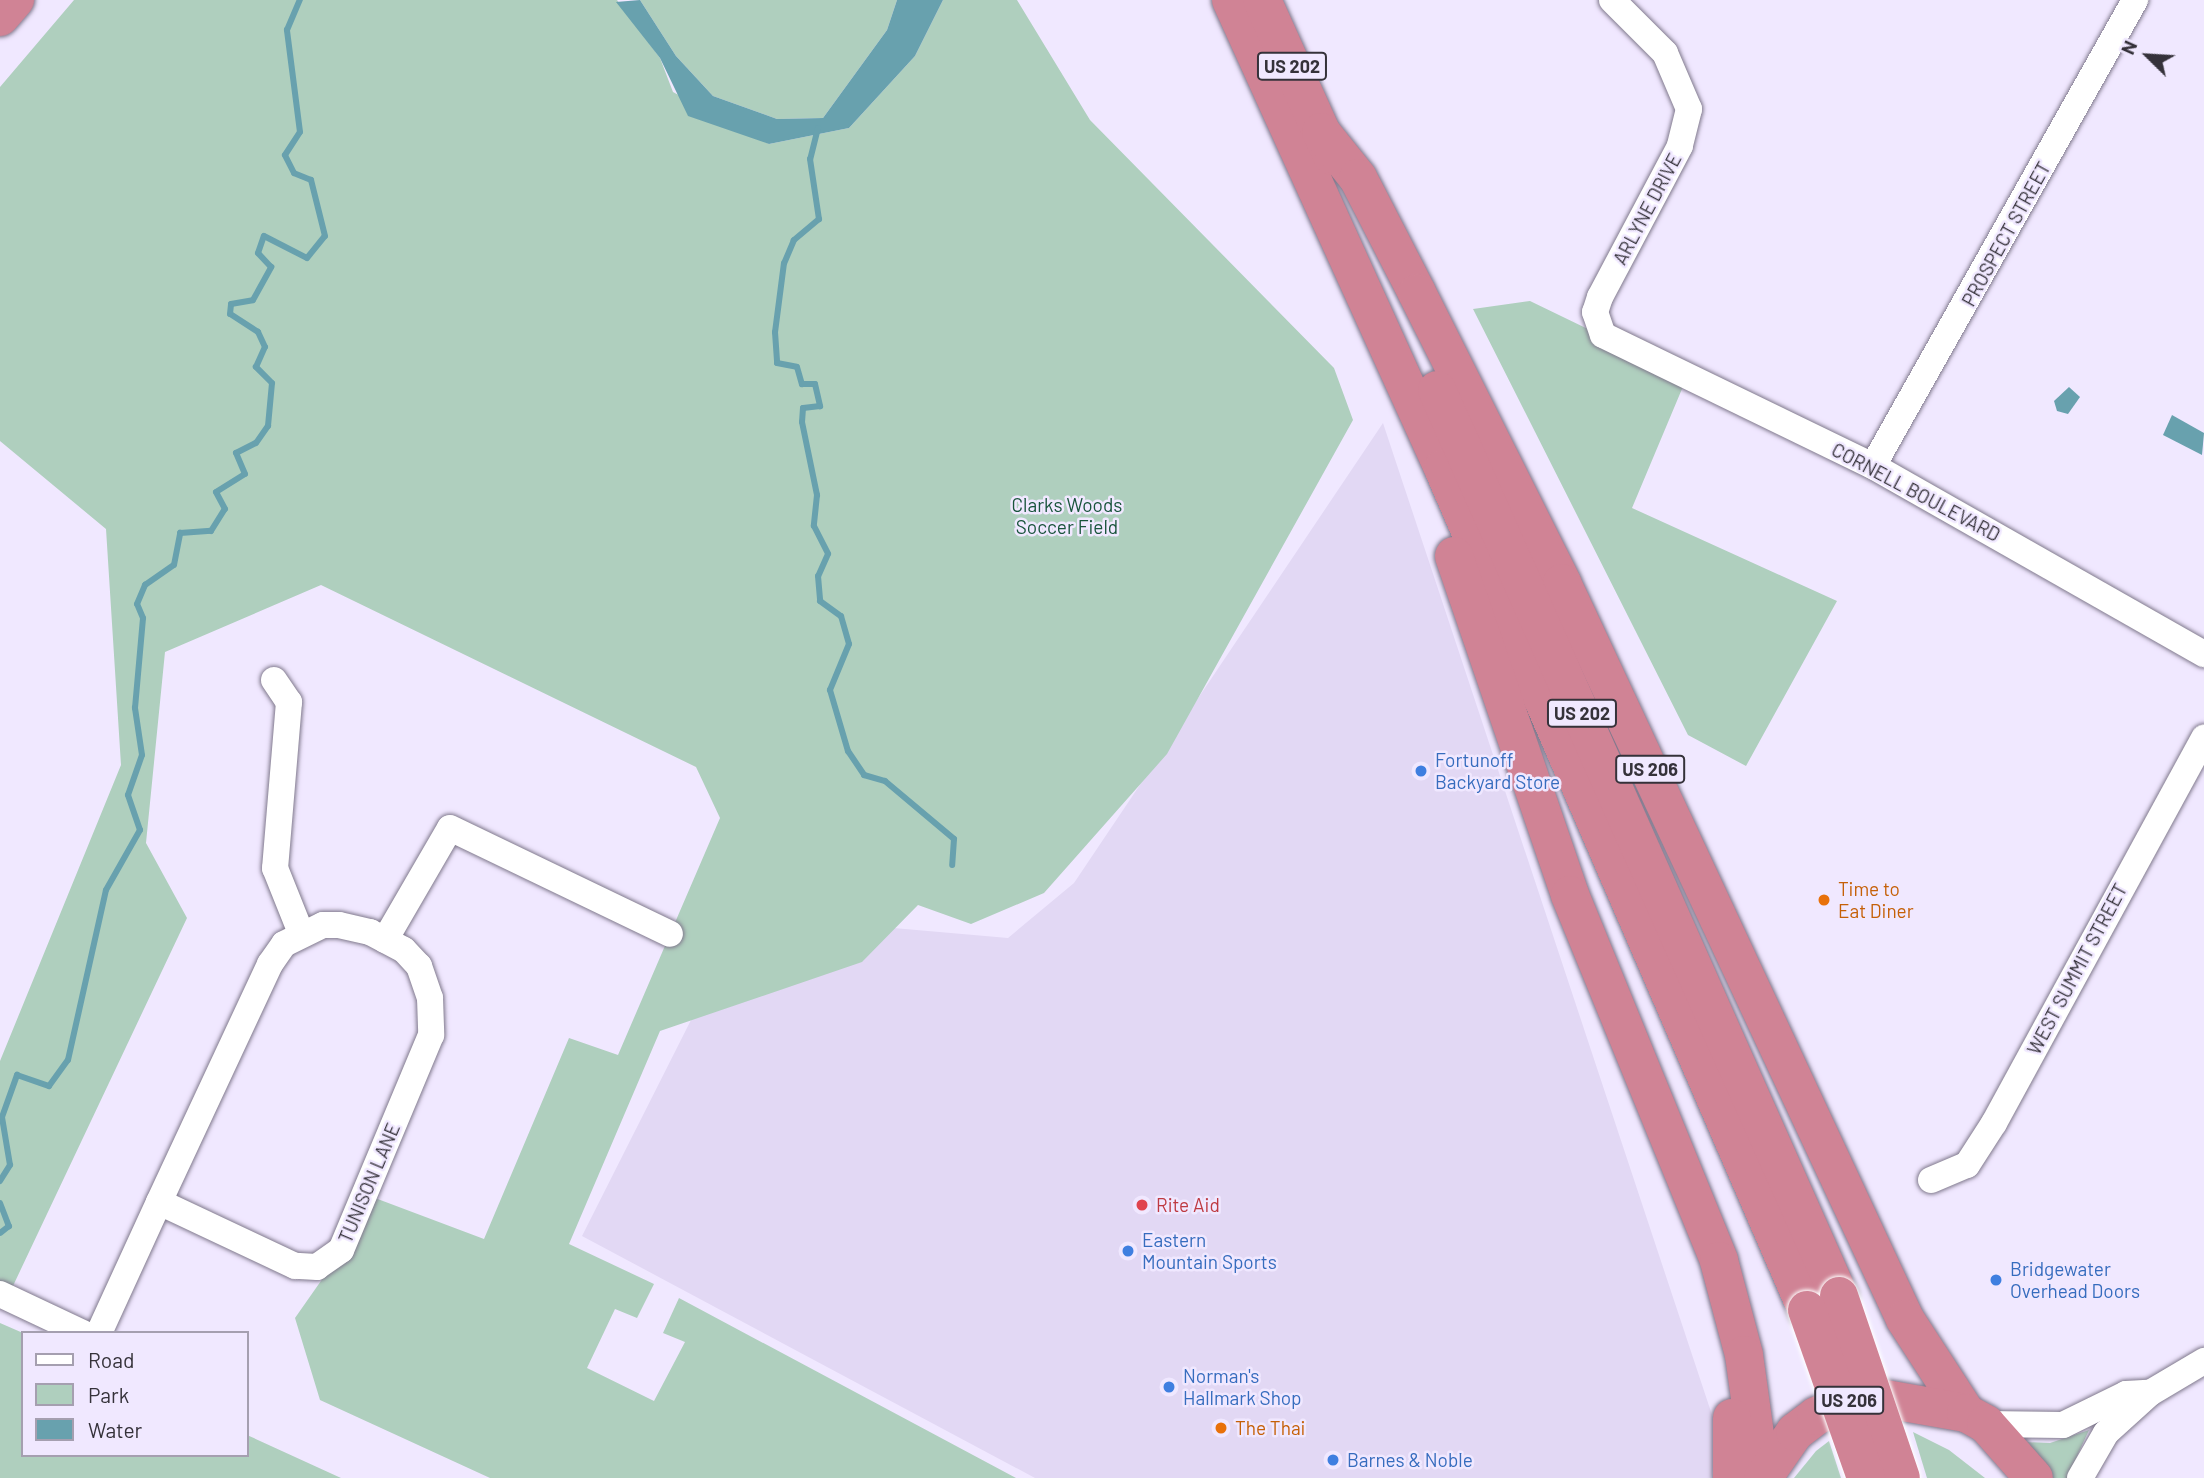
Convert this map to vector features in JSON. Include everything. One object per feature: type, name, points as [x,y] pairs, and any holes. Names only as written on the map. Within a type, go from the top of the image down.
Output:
[{"type":"highway","points":[[0,17],[15,0]]},
{"type":"highway","name":"US 202","points":[[1231,0],[1901,1478]]},
{"type":"highway","name":"US 202","points":[[1262,0],[1823,1303],[1866,1478]]},
{"type":"highway","name":"US 206","points":[[1321,132],[1358,178],[1573,608],[1905,1319],[1976,1419],[2034,1478]]},
{"type":"highway","name":"US 206","points":[[1410,398],[1407,436],[1570,895],[1719,1261],[1744,1355],[1762,1478]]},
{"type":"highway","points":[[1658,1108],[1656,1144],[1728,1377],[1732,1478]]},
{"type":"highway","name":"US 206","points":[[1762,1478],[1795,1432],[1833,1405],[1880,1398],[1976,1419]]},
{"type":"street","name":"ARLYNE DRIVE","points":[[1612,0],[1665,54],[1689,109],[1680,146],[1598,304],[1597,327],[1620,346]]},
{"type":"street","name":"PROSPECT STREET","points":[[1873,466],[2135,0]]},
{"type":"street","name":"CORNELL BOULEVARD","points":[[1620,346],[1873,466],[2204,654]]},
{"type":"street","points":[[100,1331],[270,964],[301,933],[275,868],[289,702],[274,680]]},
{"type":"street","name":"WEST SUMMIT STREET","points":[[1931,1180],[1966,1165],[1994,1123],[2204,738]]},
{"type":"street","points":[[385,940],[450,828],[670,934]]},
{"type":"street","name":"TUNISON LANE","points":[[159,1202],[295,1266],[317,1267],[341,1250],[431,1035],[430,998],[419,966],[385,940],[339,925],[301,933]]},
{"type":"street","points":[[0,1294],[79,1331]]},
{"type":"street","points":[[2080,1478],[2096,1444],[2150,1393],[2204,1361]]},
{"type":"street","points":[[1976,1419],[2063,1425],[2126,1394],[2150,1393]]},
{"type":"shaded area","points":[[1383,423],[1719,1436],[1711,1478],[1035,1478],[582,1236],[744,915],[1008,938],[1074,883]]},
{"type":"green space","name":"Clarks Woods Soccer Field","points":[[74,0],[617,0],[660,58],[673,92],[769,144],[849,128],[915,56],[943,0],[1017,0],[1090,120],[1334,368],[1353,420],[1167,754],[1044,893],[971,924],[918,905],[862,962],[660,1031],[569,1244],[654,1284],[637,1318],[615,1309],[587,1368],[654,1401],[685,1342],[663,1333],[679,1298],[1016,1478],[490,1478],[320,1400],[295,1318],[330,1268],[367,1195],[484,1239],[569,1038],[618,1055],[720,818],[696,767],[321,585],[165,652],[146,843],[187,918],[12,1288],[0,1281],[0,1061],[121,765],[106,529],[0,441],[0,87]]},
{"type":"green space","points":[[640,0],[897,0],[887,30],[823,118],[777,119],[713,96],[676,56]]},
{"type":"green space","points":[[1530,301],[1687,377],[1632,508],[1837,601],[1746,766],[1688,735],[1473,309]]},
{"type":"green space","points":[[0,1323],[21,1332],[21,1457],[248,1457],[248,1435],[341,1478],[0,1478]]},
{"type":"green space","points":[[2089,1430],[2067,1478],[2053,1478],[2022,1442],[2050,1443]]},
{"type":"green space","points":[[1913,1432],[1949,1450],[1985,1478],[1927,1478]]},
{"type":"green space","points":[[1829,1441],[1841,1478],[1794,1478],[1816,1451]]},
{"type":"water","points":[[640,0],[676,56],[713,96],[777,119],[823,118],[887,30],[897,0],[943,0],[915,56],[849,128],[769,144],[688,116],[660,58],[616,2]]},
{"type":"water","points":[[2069,387],[2080,397],[2068,414],[2057,411],[2054,401]]},
{"type":"water","points":[[2172,415],[2204,433],[2202,455],[2163,435]]},
{"type":"waterway","points":[[0,1181],[10,1165],[2,1117],[17,1075],[49,1086],[68,1060],[106,890],[140,830],[128,795],[142,755],[135,708],[143,618],[137,604],[145,585],[174,565],[180,533],[211,531],[225,509],[216,492],[245,474],[236,453],[256,443],[268,426],[272,383],[256,367],[265,347],[258,332],[230,314],[231,304],[253,300],[271,267],[258,253],[264,236],[307,258],[325,236],[311,180],[294,173],[285,155],[300,132],[287,30],[300,0]]},
{"type":"waterway","points":[[818,128],[810,159],[819,219],[794,240],[784,263],[775,332],[777,363],[797,367],[802,384],[815,384],[820,406],[803,408],[802,422],[817,495],[814,526],[828,554],[818,576],[820,601],[841,616],[849,644],[830,690],[848,751],[864,775],[885,781],[954,839],[952,865]]},
{"type":"waterway","points":[[0,1203],[9,1226],[0,1233]]},
{"type":"place","name":"Fortunoff Backyard Store","points":[[1421,771]]},
{"type":"place","name":"Time to Eat Diner","points":[[1824,900]]},
{"type":"place","name":"Rite Aid","points":[[1142,1205]]},
{"type":"place","name":"Eastern Mountain Sports","points":[[1128,1251]]},
{"type":"place","name":"Bridgewater Overhead Doors","points":[[1996,1280]]},
{"type":"place","name":"Norman's Hallmark Shop","points":[[1169,1387]]},
{"type":"place","name":"The Thai","points":[[1221,1428]]},
{"type":"place","name":"Barnes & Noble","points":[[1333,1460]]}]
